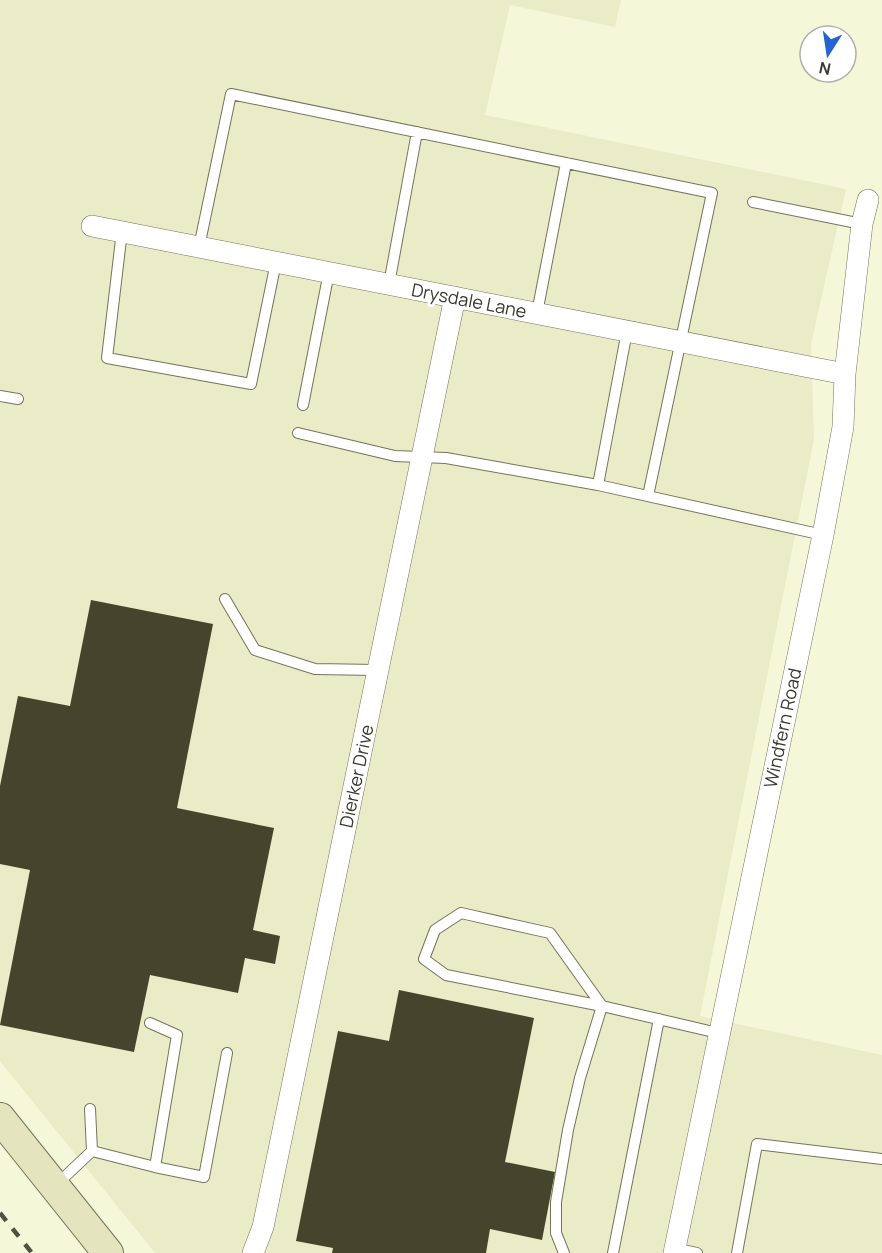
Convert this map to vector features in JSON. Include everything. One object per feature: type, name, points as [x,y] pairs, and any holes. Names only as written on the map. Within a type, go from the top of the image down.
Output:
[{"type":"street","name":"Windfern Road","points":[[674,1251],[823,536],[843,427],[845,374],[862,224],[868,200]]},
{"type":"street","name":"Drysdale Lane","points":[[92,226],[845,374]]},
{"type":"street","name":"Dierker Drive","points":[[253,1253],[264,1227],[455,297]]},
{"type":"street","points":[[0,1118],[108,1253]]},
{"type":"lane","points":[[199,247],[231,94],[712,193],[648,496]]},
{"type":"lane","points":[[389,284],[417,132]]},
{"type":"lane","points":[[537,313],[566,163]]},
{"type":"lane","points":[[753,202],[862,224]]},
{"type":"lane","points":[[122,231],[107,358],[250,384],[276,262]]},
{"type":"lane","points":[[303,405],[329,272]]},
{"type":"lane","points":[[598,485],[627,331]]},
{"type":"lane","points":[[0,396],[18,399]]},
{"type":"lane","points":[[298,433],[395,456],[446,458],[598,485],[823,536]]},
{"type":"lane","points":[[225,599],[255,650],[315,669],[378,670]]},
{"type":"lane","points":[[602,1006],[550,933],[460,913],[435,930],[424,959],[446,975],[602,1006],[718,1033]]},
{"type":"lane","points":[[564,1253],[556,1233],[556,1202],[568,1130],[580,1078],[602,1006]]},
{"type":"lane","points":[[614,1253],[659,1019]]},
{"type":"lane","points":[[150,1023],[177,1035],[155,1167]]},
{"type":"lane","points":[[92,1151],[204,1177],[227,1053]]},
{"type":"lane","points":[[90,1109],[92,1151]]},
{"type":"lane","points":[[736,1253],[757,1144],[882,1158]]},
{"type":"lane","points":[[54,1186],[92,1151]]},
{"type":"lane","points":[[674,1251],[697,1253]]},
{"type":"shaded area","points":[[0,0],[621,0],[615,27],[510,5],[485,115],[846,189],[811,344],[814,439],[700,1016],[882,1055],[882,1253],[155,1253],[0,1061]]},
{"type":"building","points":[[91,600],[213,624],[177,808],[274,828],[253,930],[280,936],[275,964],[245,958],[238,993],[150,975],[134,1052],[0,1025],[30,870],[0,864],[0,786],[18,696],[70,706]]},
{"type":"building","points":[[399,990],[534,1018],[505,1162],[555,1172],[542,1240],[490,1229],[486,1253],[332,1253],[333,1248],[296,1241],[338,1031],[389,1041]]},
{"type":"railway","points":[[0,1213],[32,1253]]}]
